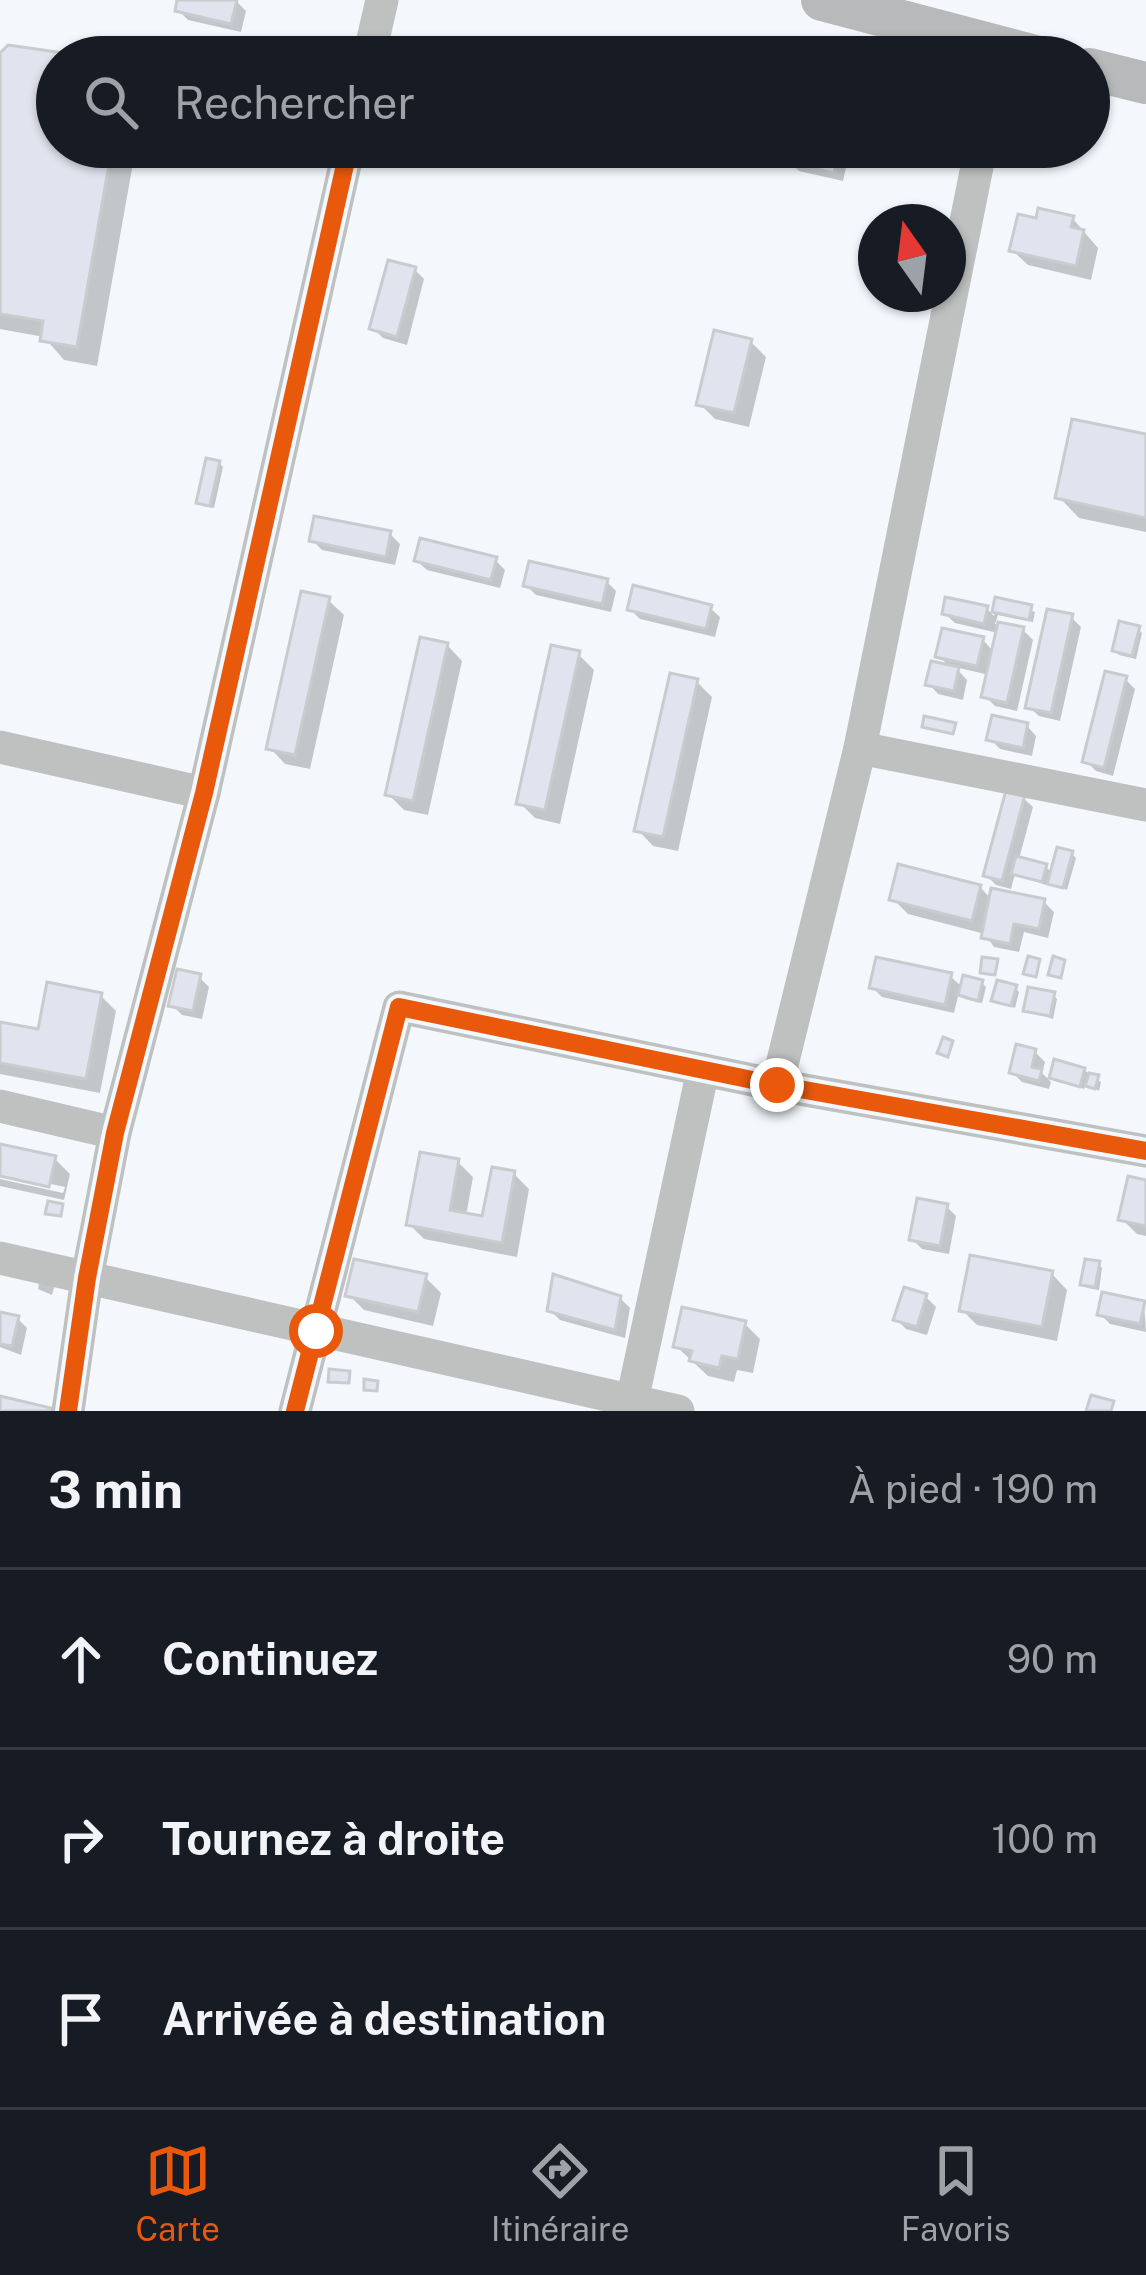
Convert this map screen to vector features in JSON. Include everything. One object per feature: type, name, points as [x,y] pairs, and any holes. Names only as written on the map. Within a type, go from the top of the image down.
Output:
[{"type":"main road","points":[[822,0],[949,36]]},
{"type":"main road","points":[[1110,74],[1146,83]]},
{"type":"street","points":[[374,36],[382,0]]},
{"type":"street","points":[[68,1411],[87,1279],[116,1133],[204,793],[344,168]]},
{"type":"street","points":[[777,1085],[860,748],[977,168]]},
{"type":"street","points":[[0,747],[204,793]]},
{"type":"street","points":[[860,748],[1146,805]]},
{"type":"street","points":[[296,1411],[398,1007],[777,1085],[1146,1151]]},
{"type":"street","points":[[632,1401],[703,1070]]},
{"type":"street","points":[[0,1106],[116,1133]]},
{"type":"street","points":[[0,1258],[678,1411]]},
{"type":"building","points":[[177,0],[237,0],[231,24],[175,11]]},
{"type":"building","points":[[8,45],[36,49],[36,168],[108,168],[77,347],[40,341],[43,321],[0,314],[0,53]]},
{"type":"building","points":[[1038,208],[1074,216],[1071,227],[1084,230],[1076,266],[1009,251],[1018,214],[1036,218]]},
{"type":"building","points":[[388,260],[416,267],[397,337],[369,329]]},
{"type":"building","points":[[714,330],[752,339],[734,413],[696,405]]},
{"type":"building","points":[[1072,419],[1146,434],[1146,518],[1055,498]]},
{"type":"building","points":[[206,458],[220,461],[210,506],[196,503]]},
{"type":"building","points":[[314,516],[391,531],[386,557],[309,541]]},
{"type":"building","points":[[420,538],[497,557],[491,580],[414,561]]},
{"type":"building","points":[[529,561],[608,579],[602,604],[523,586]]},
{"type":"building","points":[[633,585],[712,605],[706,629],[627,610]]},
{"type":"building","points":[[301,591],[330,597],[295,755],[266,749]]},
{"type":"building","points":[[945,597],[988,606],[984,624],[942,614]]},
{"type":"building","points":[[995,597],[1032,605],[1029,620],[992,612]]},
{"type":"building","points":[[1047,609],[1073,614],[1051,713],[1025,708]]},
{"type":"building","points":[[1119,621],[1140,626],[1132,656],[1112,651]]},
{"type":"building","points":[[998,622],[1024,627],[1007,703],[981,697]]},
{"type":"building","points":[[942,628],[984,637],[977,666],[935,657]]},
{"type":"building","points":[[420,637],[448,643],[413,801],[385,795]]},
{"type":"building","points":[[551,645],[580,651],[545,810],[516,804]]},
{"type":"building","points":[[931,661],[959,667],[954,691],[925,685]]},
{"type":"building","points":[[1105,671],[1127,676],[1104,768],[1082,762]]},
{"type":"building","points":[[670,673],[698,679],[663,837],[634,831]]},
{"type":"building","points":[[992,715],[1028,723],[1023,748],[986,740]]},
{"type":"building","points":[[924,716],[956,723],[953,734],[922,727]]},
{"type":"building","points":[[1006,790],[1025,795],[1002,881],[983,876]]},
{"type":"building","points":[[1057,847],[1073,851],[1063,888],[1047,884]]},
{"type":"building","points":[[1016,856],[1047,864],[1042,882],[1011,874]]},
{"type":"building","points":[[898,864],[981,885],[972,921],[889,900]]},
{"type":"building","points":[[991,888],[1045,899],[1039,929],[1014,924],[1010,944],[981,938]]},
{"type":"building","points":[[1028,956],[1040,959],[1036,977],[1023,974]]},
{"type":"building","points":[[1053,956],[1065,960],[1061,978],[1048,975]]},
{"type":"building","points":[[876,957],[952,973],[945,1005],[869,988]]},
{"type":"building","points":[[982,957],[998,959],[995,975],[980,973]]},
{"type":"building","points":[[177,969],[201,974],[193,1011],[168,1006]]},
{"type":"building","points":[[963,975],[983,980],[978,1001],[958,995]]},
{"type":"building","points":[[997,980],[1017,985],[1011,1006],[991,1001]]},
{"type":"building","points":[[47,982],[102,993],[86,1079],[0,1063],[0,1022],[38,1029]]},
{"type":"building","points":[[1028,987],[1055,992],[1050,1016],[1023,1011]]},
{"type":"building","points":[[943,1037],[953,1041],[948,1057],[937,1053]]},
{"type":"building","points":[[1016,1044],[1036,1049],[1032,1067],[1042,1069],[1039,1081],[1009,1073]]},
{"type":"building","points":[[1054,1059],[1085,1068],[1080,1087],[1049,1078]]},
{"type":"building","points":[[1089,1073],[1099,1075],[1095,1089],[1085,1086]]},
{"type":"building","points":[[0,1144],[56,1156],[49,1187],[0,1176]]},
{"type":"building","points":[[420,1152],[459,1159],[450,1210],[482,1216],[492,1167],[515,1171],[502,1243],[406,1225]]},
{"type":"building","points":[[1128,1176],[1146,1180],[1146,1226],[1118,1220]]},
{"type":"building","points":[[917,1198],[948,1204],[940,1246],[909,1240]]},
{"type":"building","points":[[48,1201],[63,1204],[61,1216],[45,1214]]},
{"type":"building","points":[[970,1255],[1053,1271],[1042,1327],[959,1311]]},
{"type":"building","points":[[354,1259],[427,1274],[418,1312],[345,1296]]},
{"type":"building","points":[[1085,1259],[1100,1261],[1095,1287],[1080,1285]]},
{"type":"building","points":[[553,1274],[621,1296],[615,1330],[547,1311]]},
{"type":"building","points":[[904,1287],[927,1294],[917,1327],[893,1320]]},
{"type":"building","points":[[1102,1292],[1145,1301],[1140,1324],[1097,1315]]},
{"type":"building","points":[[682,1307],[746,1321],[738,1359],[722,1356],[719,1368],[689,1361],[692,1351],[673,1347]]},
{"type":"building","points":[[0,1312],[19,1316],[12,1346],[0,1344]]},
{"type":"building","points":[[329,1369],[350,1371],[349,1383],[328,1382]]},
{"type":"building","points":[[364,1379],[378,1381],[377,1391],[364,1390]]},
{"type":"building","points":[[1091,1395],[1114,1401],[1111,1411],[1086,1411]]},
{"type":"building","points":[[0,1396],[51,1408],[0,1411]]},
{"type":"cycle path","points":[[68,1411],[115,1133],[204,793],[344,168]]},
{"type":"cycle path","points":[[295,1411],[399,1007],[777,1085],[1146,1151]]},
{"type":"route","points":[[316,1331],[398,1007],[777,1085]]}]
